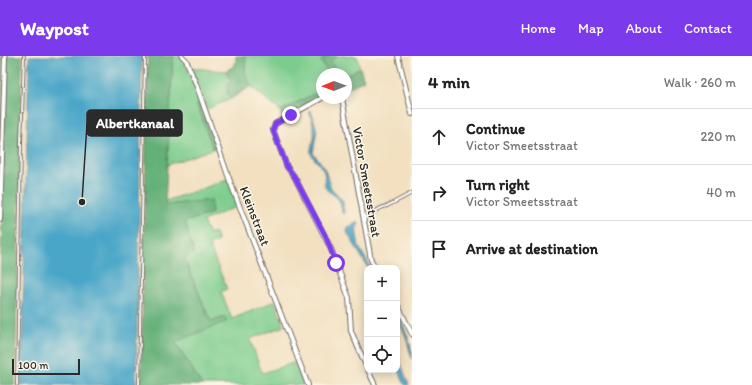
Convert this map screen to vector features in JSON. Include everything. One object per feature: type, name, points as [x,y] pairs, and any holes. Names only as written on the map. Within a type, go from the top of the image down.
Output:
[{"type":"street","points":[[0,220],[5,56]]},
{"type":"street","name":"Kleinstraat","points":[[182,56],[186,60],[196,84],[231,184],[308,385]]},
{"type":"street","points":[[398,56],[412,114]]},
{"type":"street","points":[[316,101],[275,124],[273,130],[287,167],[294,176],[331,249],[349,298],[351,331],[364,360]]},
{"type":"street","name":"Victor Smeetsstraat","points":[[343,104],[371,260],[374,265]]},
{"type":"street","points":[[400,310],[412,334]]},
{"type":"street","points":[[370,373],[375,385]]},
{"type":"lane","points":[[17,385],[24,56]]},
{"type":"lane","points":[[138,385],[145,56]]},
{"type":"lane","points":[[364,218],[384,206],[387,206],[412,193]]},
{"type":"green space","points":[[0,56],[3,56],[1,150],[0,150]]},
{"type":"green space","points":[[7,56],[22,56],[15,385],[0,385],[0,284]]},
{"type":"green space","points":[[148,56],[173,56],[165,205],[211,200],[212,213],[185,222],[194,253],[184,259],[211,322],[225,317],[227,321],[175,342],[202,385],[141,385]]},
{"type":"green space","points":[[173,56],[182,57],[185,63],[200,103],[197,104],[213,149],[167,165]]},
{"type":"green space","points":[[236,56],[246,56],[245,73],[251,86],[231,99],[227,90],[231,80],[226,71],[235,65]]},
{"type":"green space","points":[[246,56],[327,56],[321,61],[325,68],[316,68],[316,93],[280,111],[251,86],[245,73]]},
{"type":"green space","points":[[327,56],[337,56],[331,62],[335,68],[325,68],[321,61]]},
{"type":"green space","points":[[337,56],[357,56],[360,68],[352,73],[352,68],[335,68],[331,62]]},
{"type":"green space","points":[[192,68],[226,71],[231,81],[227,92],[231,99],[207,109]]},
{"type":"green space","points":[[360,68],[364,80],[352,86],[352,73]]},
{"type":"green space","points":[[316,93],[316,98],[282,117],[280,111]]},
{"type":"green space","points":[[200,103],[217,148],[213,149],[197,104]]},
{"type":"green space","points":[[227,179],[238,206],[203,221],[209,234],[214,232],[218,241],[209,245],[227,289],[221,292],[232,319],[275,301],[284,326],[250,339],[262,373],[296,362],[303,385],[202,385],[175,342],[224,317],[211,322],[184,258],[184,222],[212,213],[211,200],[165,205],[165,201]]},
{"type":"water","points":[[29,56],[142,56],[136,385],[21,385]]},
{"type":"water","points":[[309,111],[311,111],[317,130],[313,153],[324,167],[331,188],[343,201],[344,213],[342,213],[337,197],[325,186],[323,170],[311,153],[314,131]]},
{"type":"water","points":[[358,222],[359,224],[356,229],[359,247],[369,265],[366,265],[347,232],[348,227]]},
{"type":"water","points":[[400,318],[409,342],[412,359],[406,337],[400,324]]},
{"type":"water","points":[[400,362],[409,385],[405,385],[400,373]]},
{"type":"place","name":"Albertkanaal","points":[[82,202]]},
{"type":"route","points":[[291,115],[275,124],[273,130],[287,167],[294,176],[325,235],[336,263]]}]
